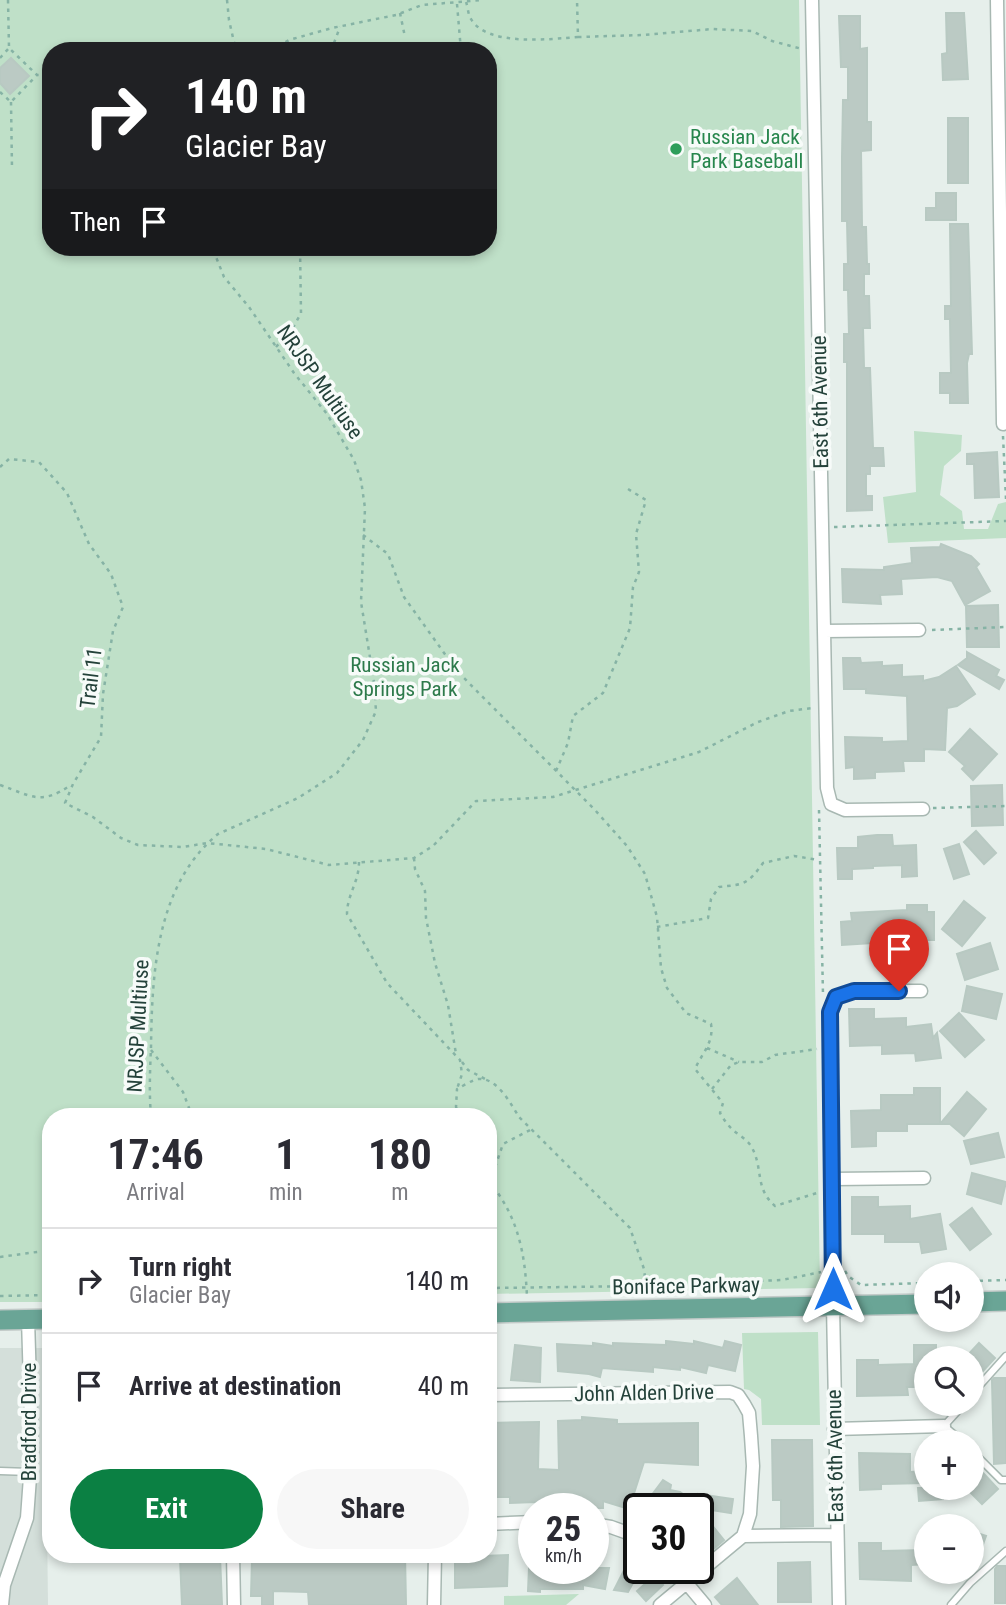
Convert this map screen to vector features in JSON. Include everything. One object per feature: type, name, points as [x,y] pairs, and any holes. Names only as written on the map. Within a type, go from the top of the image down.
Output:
[{"type":"main road","points":[[984,1302],[1006,1301]]},
{"type":"main road","name":"Boniface Parkway","points":[[497,1313],[914,1304]]},
{"type":"main road","points":[[0,1320],[42,1319]]},
{"type":"street","name":"East 6th Avenue","points":[[812,0],[825,707],[827,788],[830,800]]},
{"type":"street","points":[[997,0],[1003,135],[1003,424]]},
{"type":"street","points":[[824,631],[919,630]]},
{"type":"street","points":[[830,800],[845,810],[923,809]]},
{"type":"street","points":[[830,1012],[836,997],[854,991],[921,991]]},
{"type":"street","name":"East 6th Avenue","points":[[830,1012],[832,1306],[839,1605]]},
{"type":"street","points":[[833,1183],[924,1178]]},
{"type":"street","name":"Bradford Drive","points":[[2,1605],[4,1586],[27,1518],[32,1450],[28,1319]]},
{"type":"street","name":"John Alden Drive","points":[[497,1395],[730,1392],[738,1395],[749,1413],[753,1466],[750,1514],[743,1536]]},
{"type":"street","points":[[834,1429],[944,1426]]},
{"type":"street","points":[[497,1524],[518,1523]]},
{"type":"street","points":[[714,1561],[743,1536],[836,1535]]},
{"type":"street","points":[[233,1563],[234,1605]]},
{"type":"street","points":[[434,1605],[435,1563]]},
{"type":"street","points":[[660,1605],[687,1584]]},
{"type":"street","points":[[689,1584],[705,1605]]},
{"type":"lane","points":[[984,1381],[1006,1356]]},
{"type":"lane","points":[[949,1430],[944,1426],[953,1416]]},
{"type":"lane","points":[[984,1463],[1001,1480],[1006,1480]]},
{"type":"lane","points":[[0,1471],[30,1472]]},
{"type":"lane","points":[[951,1605],[970,1583],[1006,1551]]},
{"type":"path","points":[[0,58],[9,48],[8,0]]},
{"type":"path","points":[[227,0],[234,42]]},
{"type":"path","points":[[286,42],[422,5],[483,0]]},
{"type":"path","points":[[577,0],[578,37]]},
{"type":"path","points":[[466,2],[471,20],[485,31],[508,40],[643,35],[713,29],[752,31],[772,41],[802,49]]},
{"type":"path","points":[[457,4],[460,42]]},
{"type":"path","points":[[400,13],[405,37]]},
{"type":"path","points":[[334,42],[340,27]]},
{"type":"path","points":[[9,48],[37,75],[42,75]]},
{"type":"path","points":[[12,168],[11,102],[37,75]]},
{"type":"path","points":[[0,92],[11,102]]},
{"type":"path","name":"NRJSP Multiuse","points":[[151,1108],[152,991],[159,940],[177,887],[207,844],[218,834],[299,798],[337,773],[363,740],[376,710],[374,682],[360,602],[365,509],[354,460],[327,414],[224,277],[216,256]]},
{"type":"path","points":[[276,347],[301,313],[300,256]]},
{"type":"path","points":[[1003,424],[1006,499]]},
{"type":"path","name":"Trail 11","points":[[0,467],[9,459],[39,462],[67,493],[89,544],[111,574],[123,607],[113,631],[103,694],[101,737],[73,784]]},
{"type":"path","points":[[556,771],[568,743],[573,716],[603,693],[630,628],[633,587],[639,572],[636,534],[646,500],[628,489]]},
{"type":"path","points":[[822,527],[1006,521]]},
{"type":"path","points":[[363,535],[388,554],[404,597],[457,671],[576,790],[627,846],[645,874],[657,927],[661,968],[667,988],[686,1013],[711,1024],[713,1034],[695,1069],[723,1103],[720,1114],[751,1146],[760,1168],[762,1193],[775,1206],[833,1183]]},
{"type":"path","points":[[919,630],[1006,627]]},
{"type":"path","points":[[73,784],[65,803],[93,817],[121,838],[138,845],[183,847],[207,844],[266,849],[328,865],[414,858],[433,846],[476,801],[553,797],[699,752],[758,722],[789,711],[825,707]]},
{"type":"path","points":[[0,785],[37,799],[59,793],[73,784]]},
{"type":"path","points":[[830,800],[819,809],[821,984],[830,1012]]},
{"type":"path","points":[[923,809],[1006,806]]},
{"type":"path","points":[[657,927],[708,918],[711,900],[719,887],[741,884],[753,878],[763,863],[794,856],[820,860]]},
{"type":"path","points":[[414,858],[415,869],[425,891],[426,918],[435,963],[448,1005],[456,1055],[460,1060],[462,1074],[457,1089],[456,1108]]},
{"type":"path","points":[[359,862],[359,877],[347,902],[348,914],[387,983],[468,1070],[490,1082],[506,1097],[531,1129],[630,1228],[644,1269],[646,1286]]},
{"type":"path","points":[[707,1048],[739,1062]]},
{"type":"path","points":[[712,1089],[731,1065],[739,1062],[762,1062],[775,1055],[808,1049],[831,1049]]},
{"type":"path","points":[[150,1050],[183,1091],[189,1108]]},
{"type":"path","points":[[457,1089],[478,1079],[490,1082]]},
{"type":"path","points":[[497,1162],[503,1144],[531,1129]]},
{"type":"path","points":[[497,1191],[505,1200],[520,1234],[528,1312]]},
{"type":"path","points":[[0,1257],[42,1251]]},
{"type":"path","points":[[497,1288],[782,1280],[847,1270],[848,1276],[861,1285],[914,1283]]},
{"type":"path","points":[[984,1281],[1006,1280]]},
{"type":"path","points":[[0,1296],[42,1295]]},
{"type":"shaded area","points":[[0,1348],[42,1348],[42,1563],[48,1563],[48,1605],[0,1605]]},
{"type":"green space","name":"Russian Jack Springs Park","points":[[0,0],[799,0],[820,1288],[497,1294],[497,1108],[42,1108],[42,1302],[0,1302]]},
{"type":"green space","points":[[914,431],[962,435],[961,451],[944,466],[940,495],[962,511],[964,529],[988,529],[998,504],[1006,502],[1006,538],[888,543],[883,497],[916,492]]},
{"type":"green space","points":[[818,1332],[820,1425],[762,1425],[761,1399],[744,1389],[742,1333]]},
{"type":"green space","points":[[579,1594],[566,1605],[504,1605],[504,1596]]},
{"type":"building","points":[[946,13],[964,13],[968,79],[943,80],[942,54],[947,53]]},
{"type":"building","points":[[839,16],[860,16],[860,49],[867,48],[867,122],[871,122],[871,150],[861,151],[862,227],[866,227],[869,264],[869,274],[864,274],[864,296],[869,296],[870,328],[863,328],[864,368],[870,368],[873,448],[883,448],[884,466],[870,466],[870,474],[866,474],[866,496],[872,496],[872,510],[847,511],[847,362],[844,362],[844,334],[849,334],[848,290],[844,290],[844,264],[848,264],[847,221],[842,221],[842,157],[843,100],[848,100],[848,67],[841,67]]},
{"type":"building","points":[[11,58],[29,76],[10,94],[0,83],[0,68]]},
{"type":"building","points":[[948,118],[968,118],[968,183],[948,183]]},
{"type":"building","points":[[936,193],[956,193],[956,220],[926,220],[926,208],[936,208]]},
{"type":"building","points":[[950,224],[968,224],[972,354],[969,354],[967,363],[968,403],[950,403],[950,393],[940,393],[940,373],[951,373],[950,319],[945,319],[945,306],[951,306]]},
{"type":"building","points":[[997,452],[999,497],[975,498],[974,464],[967,464],[967,454]]},
{"type":"building","points":[[941,544],[971,556],[979,564],[976,567],[990,591],[965,605],[952,581],[937,577],[901,579],[902,594],[880,595],[881,604],[843,602],[842,569],[884,570],[884,567],[912,563],[911,548],[940,547]]},
{"type":"building","points":[[998,605],[999,647],[967,647],[966,606]]},
{"type":"building","points":[[967,652],[999,670],[996,676],[1004,680],[999,689],[958,665],[967,658]]},
{"type":"building","points":[[843,658],[860,658],[861,663],[882,662],[882,666],[902,665],[902,677],[923,676],[923,681],[939,677],[956,666],[975,694],[957,706],[947,708],[945,750],[924,749],[924,761],[903,761],[904,771],[875,772],[875,778],[854,779],[854,767],[846,768],[845,737],[882,738],[882,742],[908,741],[907,696],[866,693],[866,689],[844,689]]},
{"type":"building","points":[[970,729],[997,754],[973,780],[962,769],[965,766],[949,752]]},
{"type":"building","points":[[1002,785],[1003,825],[972,826],[971,786]]},
{"type":"building","points":[[976,831],[996,853],[984,864],[964,842]]},
{"type":"building","points":[[892,835],[893,846],[916,845],[917,876],[902,877],[902,865],[873,866],[852,869],[852,879],[838,879],[837,848],[858,848],[858,837]]},
{"type":"building","points":[[959,844],[969,874],[954,879],[944,849]]},
{"type":"building","points":[[964,901],[985,918],[962,946],[942,929]]},
{"type":"building","points":[[907,905],[927,905],[927,912],[934,912],[934,940],[900,940],[900,946],[873,946],[873,943],[842,945],[841,922],[852,921],[851,913],[907,910]]},
{"type":"building","points":[[990,943],[998,969],[965,980],[957,954]]},
{"type":"building","points":[[967,986],[1002,994],[996,1019],[962,1011]]},
{"type":"building","points":[[849,1009],[874,1009],[874,1019],[906,1018],[906,1027],[931,1024],[933,1038],[937,1033],[941,1058],[916,1061],[915,1053],[882,1054],[882,1045],[850,1046]]},
{"type":"building","points":[[959,1013],[984,1040],[965,1057],[940,1031]]},
{"type":"building","points":[[914,1088],[940,1088],[940,1124],[907,1124],[907,1131],[876,1131],[876,1146],[852,1147],[851,1111],[881,1110],[881,1095],[914,1095]]},
{"type":"building","points":[[967,1092],[986,1109],[964,1136],[950,1124],[940,1124]]},
{"type":"building","points":[[998,1133],[1004,1157],[971,1164],[964,1141]]},
{"type":"building","points":[[972,1173],[1006,1182],[1001,1204],[967,1194]]},
{"type":"building","points":[[852,1197],[878,1197],[878,1207],[910,1206],[910,1219],[940,1214],[946,1249],[922,1253],[920,1242],[885,1242],[885,1234],[852,1234]]},
{"type":"building","points":[[972,1208],[991,1234],[970,1250],[950,1225]]},
{"type":"building","points":[[666,1341],[694,1344],[694,1341],[723,1348],[725,1341],[741,1345],[735,1371],[708,1365],[706,1373],[680,1367],[680,1370],[653,1367],[653,1372],[602,1368],[600,1377],[558,1371],[557,1344],[666,1345]]},
{"type":"building","points":[[515,1345],[541,1348],[540,1382],[511,1380]]},
{"type":"building","points":[[984,1348],[995,1358],[984,1370]]},
{"type":"building","points":[[857,1360],[878,1360],[878,1365],[914,1364],[914,1387],[907,1387],[908,1395],[857,1396]]},
{"type":"building","points":[[1006,1378],[1006,1463],[994,1464],[992,1380]]},
{"type":"building","points":[[582,1417],[617,1420],[617,1424],[698,1423],[698,1465],[644,1462],[634,1493],[623,1493],[623,1507],[609,1503],[609,1493],[518,1493],[518,1503],[510,1503],[510,1497],[497,1497],[497,1423],[539,1422],[538,1469],[559,1470],[558,1421],[582,1420]]},
{"type":"building","points":[[772,1440],[812,1440],[813,1526],[781,1527],[781,1500],[773,1500]]},
{"type":"building","points":[[859,1453],[910,1454],[910,1472],[914,1472],[914,1483],[881,1484],[881,1489],[860,1490]]},
{"type":"building","points":[[984,1474],[998,1489],[982,1504],[978,1500],[984,1500]]},
{"type":"building","points":[[663,1480],[671,1485],[670,1490],[681,1493],[653,1493]]},
{"type":"building","points":[[714,1496],[733,1499],[731,1513],[714,1510]]},
{"type":"building","points":[[714,1528],[724,1540],[714,1548]]},
{"type":"building","points":[[859,1543],[881,1543],[881,1551],[914,1550],[911,1581],[860,1579]]},
{"type":"building","points":[[497,1555],[508,1555],[507,1586],[455,1588],[455,1563],[497,1563]]},
{"type":"building","points":[[810,1562],[811,1602],[778,1602],[778,1563]]},
{"type":"building","points":[[180,1563],[220,1563],[222,1605],[182,1605]]},
{"type":"building","points":[[252,1563],[405,1563],[406,1605],[309,1605],[308,1592],[273,1591],[273,1605],[262,1605],[262,1596],[251,1596]]},
{"type":"building","points":[[997,1566],[1006,1566],[1006,1603],[995,1603]]},
{"type":"building","points":[[623,1572],[623,1584],[632,1584],[628,1592],[614,1590]]},
{"type":"building","points":[[737,1578],[758,1605],[722,1605],[715,1597]]},
{"type":"building","points":[[528,1584],[606,1584],[605,1589],[583,1585],[583,1589],[528,1591]]},
{"type":"building","points":[[645,1584],[663,1585],[646,1601],[637,1591]]},
{"type":"place","name":"Russian Jack Park Baseball","points":[[676,149]]},
{"type":"route","points":[[833,1289],[830,1012],[836,997],[854,991],[899,991]]}]
